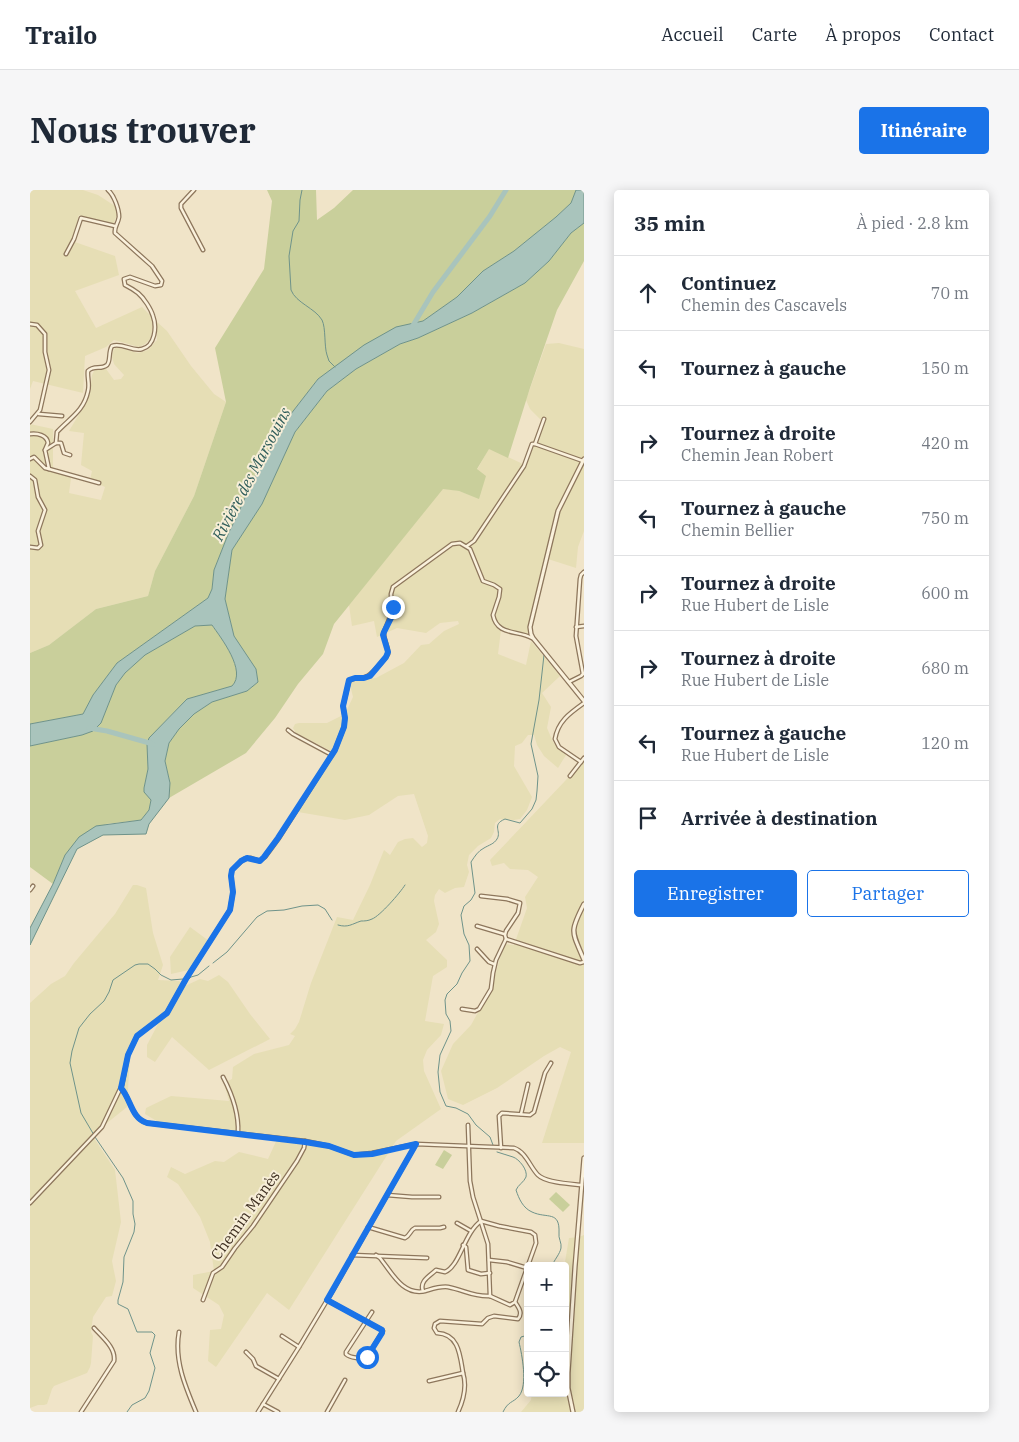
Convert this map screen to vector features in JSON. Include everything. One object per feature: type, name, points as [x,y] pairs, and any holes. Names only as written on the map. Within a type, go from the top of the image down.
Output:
[{"type":"street","points":[[56,443],[57,432],[81,408],[89,390],[88,374],[90,368],[108,364],[110,348],[112,346],[118,345],[138,350],[144,349],[149,345],[154,335],[152,314],[138,292],[125,284],[124,279],[130,277],[155,286],[161,285],[162,281],[152,266],[115,234],[118,213],[112,195],[108,190]]},
{"type":"street","points":[[194,190],[182,204],[181,208],[203,250]]},
{"type":"street","points":[[66,254],[74,239],[81,218],[115,226]]},
{"type":"street","points":[[30,324],[38,325],[45,334],[45,356],[49,366],[41,407],[38,414],[30,422]]},
{"type":"street","points":[[38,414],[62,416]]},
{"type":"street","points":[[467,546],[474,541],[522,469],[532,444],[535,444],[544,419]]},
{"type":"street","points":[[30,434],[46,437],[48,442],[45,450],[49,469]]},
{"type":"street","points":[[45,450],[56,443],[62,443],[64,453],[70,455]]},
{"type":"street","points":[[535,444],[584,460],[558,511],[530,627],[533,638],[584,702],[562,721],[558,727],[555,739],[559,747],[580,762]]},
{"type":"street","points":[[30,459],[36,458],[45,468],[99,482]]},
{"type":"street","points":[[30,476],[35,480],[38,497],[45,510],[38,532],[41,545],[38,548],[30,547]]},
{"type":"street","points":[[30,1203],[100,1131],[121,1088],[128,1055],[137,1036],[167,1013],[186,979],[230,910],[233,892],[232,870],[244,859],[251,858],[260,861],[264,857],[332,755],[344,727],[343,706],[349,680],[370,676],[388,654],[383,635],[392,612],[391,594],[396,584],[452,544],[460,543],[467,546],[470,550],[482,580],[498,586],[500,591],[493,611],[493,619],[497,625],[504,631],[533,638]]},
{"type":"street","points":[[569,682],[583,674],[576,627],[580,579],[584,572]]},
{"type":"street","points":[[576,627],[584,626]]},
{"type":"street","points":[[288,730],[332,755]]},
{"type":"street","points":[[570,776],[584,758]]},
{"type":"street","points":[[30,890],[33,886]]},
{"type":"street","points":[[462,1009],[476,1011],[479,1009],[491,987],[495,964],[506,939],[505,934],[518,913],[520,904],[507,899],[480,896]]},
{"type":"street","points":[[506,939],[580,962],[584,961],[575,940],[573,929],[584,904]]},
{"type":"street","points":[[477,926],[505,934]]},
{"type":"street","points":[[478,949],[488,962],[495,964]]},
{"type":"street","points":[[501,1148],[499,1116],[502,1113],[530,1115],[534,1112],[545,1073],[551,1063]]},
{"type":"street","points":[[223,1077],[234,1103],[238,1121],[238,1134]]},
{"type":"street","points":[[521,1114],[528,1084]]},
{"type":"street","points":[[121,1088],[137,1117],[144,1122],[305,1142],[329,1146],[354,1155],[372,1154],[416,1144],[518,1150],[540,1177],[582,1185]]},
{"type":"street","points":[[468,1125],[471,1190],[488,1244],[490,1296]]},
{"type":"street","name":"Chemin Manès","points":[[203,1300],[213,1273],[222,1267],[253,1226],[297,1161],[305,1142]]},
{"type":"street","points":[[258,1412],[327,1300],[416,1144]]},
{"type":"street","points":[[573,1412],[568,1383],[570,1333],[584,1158]]},
{"type":"street","points":[[387,1195],[439,1197]]},
{"type":"street","points":[[579,1217],[584,1217]]},
{"type":"street","points":[[423,1291],[422,1283],[436,1270],[445,1272],[453,1267],[471,1231],[481,1221]]},
{"type":"street","points":[[481,1221],[528,1231],[535,1236],[536,1242],[529,1262]]},
{"type":"street","points":[[457,1223],[471,1231]]},
{"type":"street","points":[[368,1228],[405,1238],[415,1228],[444,1227]]},
{"type":"street","points":[[463,1245],[466,1247],[468,1270],[481,1274],[490,1273]]},
{"type":"street","points":[[352,1255],[427,1258]]},
{"type":"street","points":[[376,1255],[403,1287],[413,1291],[423,1291],[445,1286],[481,1297],[490,1296],[510,1305],[515,1302],[524,1276]]},
{"type":"street","points":[[489,1260],[507,1262],[524,1267]]},
{"type":"street","points":[[327,1300],[366,1321],[382,1330],[367,1357],[347,1356],[346,1352],[366,1321],[372,1312]]},
{"type":"street","points":[[458,1412],[466,1384],[456,1344],[449,1335],[435,1332],[435,1324],[440,1321],[482,1324],[488,1318],[494,1316],[518,1319],[521,1313],[520,1308],[515,1302]]},
{"type":"street","points":[[80,1412],[113,1366],[115,1357],[112,1348],[94,1328]]},
{"type":"street","points":[[179,1332],[178,1360],[185,1385],[196,1412]]},
{"type":"street","points":[[282,1336],[299,1347]]},
{"type":"street","points":[[246,1352],[254,1359],[256,1366],[279,1379]]},
{"type":"street","points":[[429,1381],[463,1373]]},
{"type":"street","points":[[326,1412],[345,1380]]},
{"type":"street","points":[[263,1404],[278,1412]]},
{"type":"shaded area","points":[[30,190],[83,190],[98,195],[115,206],[117,215],[111,227],[79,215],[72,241],[115,256],[119,275],[75,291],[96,328],[142,307],[151,316],[152,332],[150,339],[145,344],[139,347],[114,340],[106,347],[85,356],[83,393],[33,381],[30,389]]},
{"type":"shaded area","points":[[157,322],[167,331],[191,366],[214,394],[226,402],[194,496],[155,571],[148,596],[96,609],[49,645],[30,653],[30,424],[53,429],[53,470],[71,478],[69,493],[101,500],[105,487],[90,480],[92,471],[81,465],[84,433],[69,431],[90,392],[94,371],[99,368],[106,369],[114,380],[121,379],[124,375],[114,364],[113,351],[116,347],[138,353],[148,350],[157,340]]},
{"type":"shaded area","points":[[559,343],[584,349],[584,531],[578,547],[576,568],[548,559],[535,619],[528,634],[501,630],[498,654],[526,665],[531,641],[560,676],[542,693],[551,707],[547,728],[553,742],[566,755],[558,768],[544,756],[537,745],[534,735],[528,735],[522,743],[515,746],[514,766],[532,797],[527,810],[520,819],[500,819],[495,823],[491,838],[478,846],[469,855],[467,865],[469,872],[464,887],[455,888],[445,893],[439,889],[435,895],[434,901],[439,924],[436,932],[426,940],[447,960],[447,967],[433,976],[425,1021],[444,1024],[441,1035],[427,1050],[423,1060],[424,1071],[441,1109],[396,1141],[289,1310],[267,1293],[216,1367],[208,1361],[210,1330],[221,1329],[224,1315],[219,1305],[193,1288],[193,1275],[214,1271],[210,1242],[200,1217],[178,1184],[167,1177],[171,1167],[185,1174],[215,1161],[224,1162],[239,1152],[268,1159],[278,1137],[160,1123],[145,1114],[146,1108],[171,1096],[229,1101],[224,1083],[232,1079],[233,1067],[254,1054],[289,1045],[295,1036],[290,1034],[299,1022],[311,983],[337,917],[353,920],[384,850],[390,855],[398,842],[405,839],[413,838],[422,847],[427,843],[428,836],[414,794],[398,796],[369,815],[345,820],[293,810],[331,751],[296,733],[293,728],[295,724],[299,723],[327,723],[345,714],[353,697],[350,685],[352,681],[376,678],[404,663],[421,645],[429,644],[444,631],[459,624],[458,621],[440,623],[426,633],[397,628],[377,637],[374,621],[352,626],[349,605],[443,488],[479,498],[477,470],[489,448],[523,464],[542,421],[530,409],[526,400],[546,344]]},
{"type":"shaded area","points":[[584,761],[584,1143],[542,1143],[571,1052],[560,1047],[497,1088],[463,1105],[448,1099],[441,1071],[453,1044],[471,1025],[491,989],[504,944],[514,945],[527,908],[525,897],[538,877],[528,870],[510,869],[504,863],[492,866],[490,860]]},
{"type":"shaded area","points":[[133,885],[146,888],[153,933],[163,965],[158,980],[179,981],[185,986],[200,979],[208,981],[219,975],[228,982],[270,1039],[209,1070],[172,1037],[155,1062],[147,1057],[147,1045],[158,1024],[145,1031],[138,1038],[130,1056],[127,1107],[92,1135],[115,1170],[121,1222],[112,1261],[116,1281],[112,1296],[106,1297],[93,1317],[91,1363],[87,1373],[54,1386],[47,1404],[30,1408],[30,1003],[51,984],[65,976],[115,914]]},
{"type":"shaded area","points":[[190,927],[209,941],[189,970],[171,974],[170,957]]},
{"type":"shaded area","points":[[584,1235],[584,1412],[521,1412],[531,1397],[569,1397],[569,1262],[565,1262],[569,1238]]},
{"type":"green space","points":[[267,190],[316,190],[317,220],[334,208],[353,190],[576,190],[571,203],[556,217],[514,251],[483,271],[457,297],[423,321],[335,367],[318,379],[280,428],[251,484],[214,570],[212,589],[208,598],[117,663],[93,695],[83,714],[30,724],[30,653],[49,645],[96,609],[148,596],[155,571],[194,496],[226,402],[215,348],[264,269],[272,201]]},
{"type":"green space","points":[[584,223],[584,261],[557,310],[508,458],[489,449],[477,469],[486,476],[479,499],[459,491],[443,489],[334,624],[323,654],[246,753],[169,798],[170,783],[165,761],[169,743],[179,729],[194,714],[212,702],[247,691],[258,682],[256,669],[234,636],[225,599],[232,550],[262,504],[295,432],[327,391],[356,369],[400,344],[418,338],[472,313],[525,283],[549,261],[571,233]]},
{"type":"green space","points":[[212,625],[226,646],[235,664],[236,680],[232,686],[187,699],[149,738],[147,744],[148,769],[144,788],[151,800],[149,810],[141,820],[106,824],[65,855],[53,884],[30,867],[30,746],[93,731],[101,723],[116,685],[125,673],[145,655],[195,626]]},
{"type":"green space","points":[[444,1150],[452,1155],[443,1169],[435,1165]]},
{"type":"green space","points":[[556,1192],[570,1205],[563,1212],[549,1199]]},
{"type":"water","points":[[576,190],[584,190],[584,223],[571,233],[549,261],[525,283],[472,313],[418,338],[400,344],[356,369],[327,391],[295,432],[262,504],[232,550],[225,599],[234,636],[256,669],[258,682],[247,691],[212,702],[194,714],[179,729],[169,743],[165,761],[170,783],[169,798],[149,824],[146,834],[103,835],[77,849],[30,945],[30,928],[53,884],[65,855],[79,837],[96,826],[141,820],[149,810],[151,800],[144,792],[144,788],[148,769],[147,744],[149,738],[187,699],[232,686],[236,680],[235,664],[212,625],[195,626],[145,655],[125,673],[116,685],[101,723],[93,731],[30,746],[30,724],[83,714],[93,695],[117,663],[208,598],[212,589],[214,570],[251,484],[280,428],[318,379],[364,345],[396,327],[423,321],[457,297],[483,271],[514,251],[556,217],[571,203]]},
{"type":"waterway","points":[[302,190],[299,221],[293,231],[289,256],[291,290],[293,295],[322,320],[327,355],[329,361],[335,367]]},
{"type":"waterway","points":[[412,327],[433,292],[490,216],[506,190]]},
{"type":"waterway","points":[[493,1145],[490,1137],[476,1125],[468,1114],[456,1108],[446,1106],[440,1092],[438,1072],[440,1055],[451,1031],[450,1021],[446,1014],[445,1000],[447,994],[457,984],[470,961],[469,945],[464,934],[461,915],[464,906],[475,893],[471,862],[480,851],[496,841],[498,826],[501,821],[505,819],[520,823],[532,809],[536,800],[538,776],[531,744],[539,700],[544,655]]},
{"type":"waterway","points":[[89,728],[153,744]]},
{"type":"waterway","points":[[338,925],[347,926],[376,917],[390,904],[405,885]]},
{"type":"waterway","points":[[213,963],[227,952],[257,917],[267,911],[318,905],[325,909],[332,920]]},
{"type":"waterway","points":[[94,1135],[81,1113],[70,1063],[79,1028],[104,1001],[113,980],[135,965],[148,964],[161,975],[171,980],[183,979],[187,981],[209,966]]},
{"type":"waterway","points":[[95,1137],[123,1178],[133,1201],[134,1232],[124,1257],[123,1282],[118,1304],[128,1309],[137,1332],[152,1332],[155,1335],[150,1353],[155,1368],[149,1391],[145,1398],[132,1405],[127,1412]]},
{"type":"waterway","points":[[497,1152],[515,1158],[524,1168],[526,1177],[516,1190],[524,1206],[532,1212],[552,1216],[557,1221],[561,1248],[554,1262]]},
{"type":"waterway","points":[[503,1412],[522,1391],[524,1378],[519,1342],[521,1337],[524,1336]]},
{"type":"route","points":[[367,1357],[383,1332],[382,1330],[327,1300],[416,1144],[372,1154],[352,1155],[329,1146],[305,1142],[147,1123],[137,1117],[121,1088],[128,1055],[137,1036],[167,1013],[186,979],[227,917],[233,900],[232,870],[244,859],[251,858],[260,861],[264,857],[335,750],[344,727],[343,706],[349,680],[370,676],[388,654],[383,635],[391,618],[393,607]]},
{"type":"water label","name":"Rivière des Marsouins","points":[[251,474]]}]
